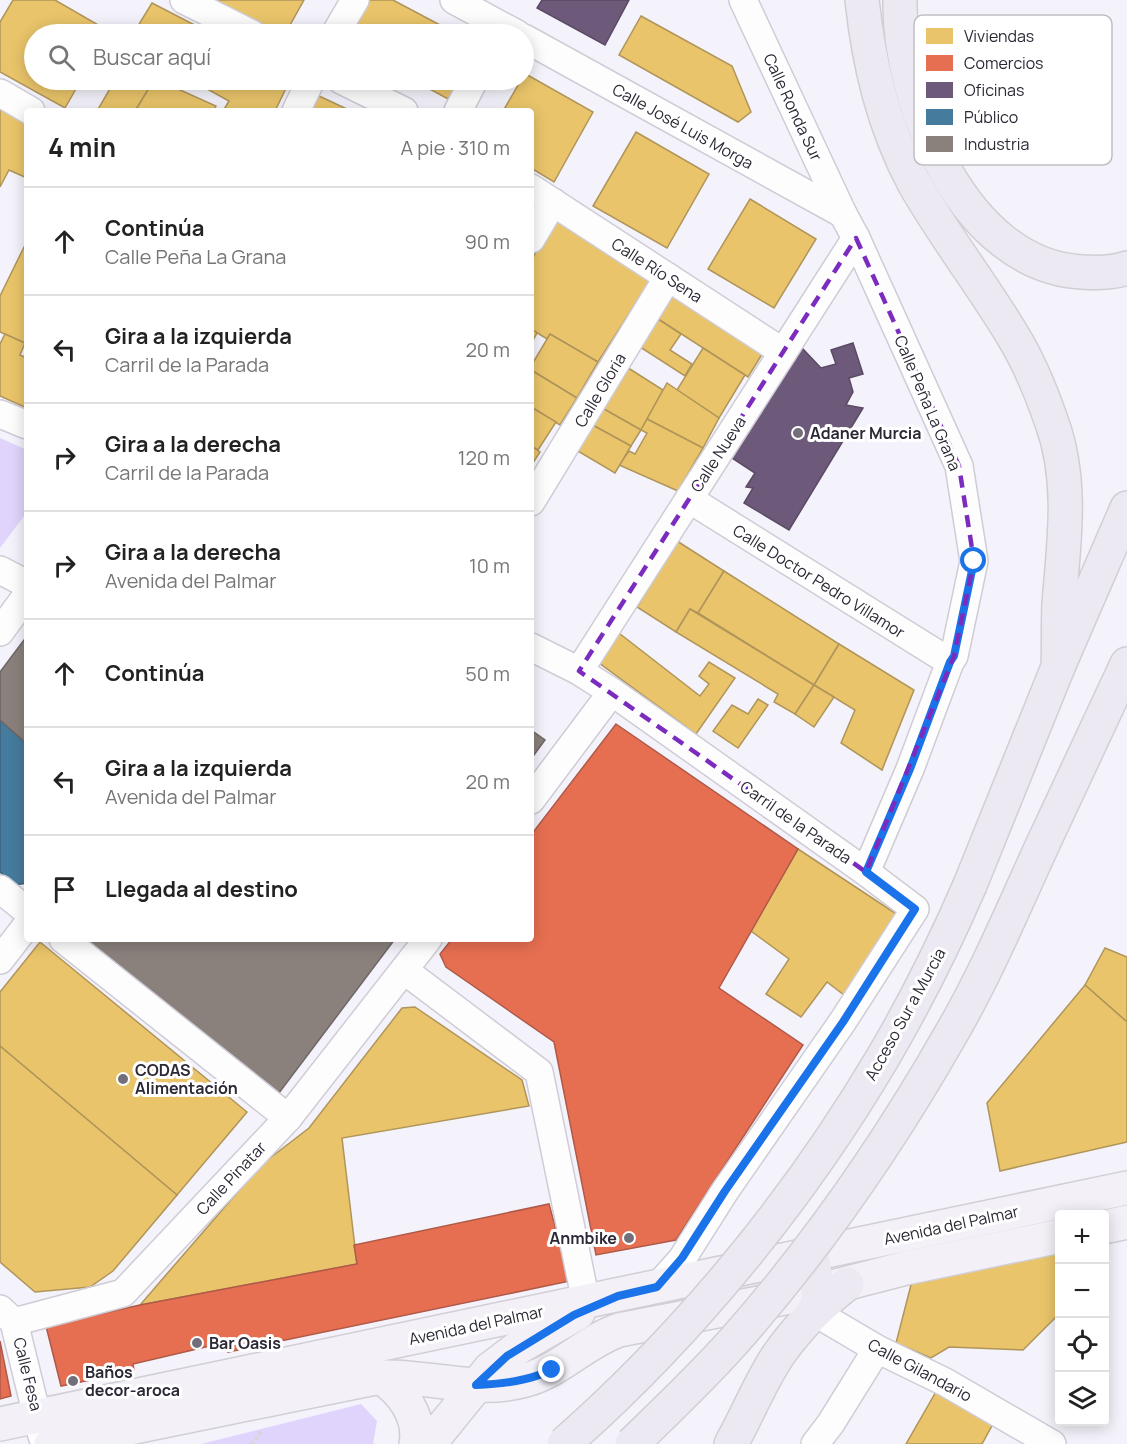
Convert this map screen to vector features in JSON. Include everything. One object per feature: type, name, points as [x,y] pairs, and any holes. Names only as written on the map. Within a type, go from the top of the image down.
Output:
[{"type":"highway","points":[[862,0],[870,62],[881,102],[914,181],[943,230],[1014,338],[1053,425],[1062,464],[1066,504],[1066,534],[1059,604],[1058,667]]},
{"type":"highway","points":[[900,0],[903,46],[914,98]]},
{"type":"highway","points":[[943,165],[958,191],[977,215],[998,236],[1041,264],[1066,271],[1085,273],[1127,268]]},
{"type":"highway","name":"Acceso Sur a Murcia","points":[[564,1444],[594,1417],[696,1312],[758,1239],[819,1158],[882,1060],[941,951],[1058,667],[1127,508]]},
{"type":"highway","points":[[632,1444],[734,1340],[792,1272],[858,1183],[922,1084],[984,971],[1127,664]]},
{"type":"highway","points":[[731,1444],[778,1355],[817,1296],[812,1255]]},
{"type":"main road","name":"Avenida del Palmar","points":[[45,1435],[586,1302],[1127,1188]]},
{"type":"main road","points":[[1109,1226],[1127,1222]]},
{"type":"main road","name":"Avenida del Palmar","points":[[0,1424],[45,1435],[380,1377],[407,1377],[476,1385],[505,1384],[528,1379],[559,1366],[598,1338],[619,1330],[817,1296],[906,1268],[1055,1237]]},
{"type":"main road","points":[[429,1444],[476,1385],[490,1370],[519,1347],[574,1315],[618,1296]]},
{"type":"main road","points":[[380,1377],[397,1390],[408,1406],[416,1426],[416,1444]]},
{"type":"street","points":[[184,0],[232,24]]},
{"type":"street","points":[[342,24],[355,0]]},
{"type":"street","name":"Calle José Luis Morga","points":[[454,0],[495,24]]},
{"type":"street","name":"Calle Ronda Sur","points":[[742,0],[843,214]]},
{"type":"street","name":"Calle José Luis Morga","points":[[534,46],[843,214]]},
{"type":"street","points":[[297,108],[306,90]]},
{"type":"street","points":[[361,90],[398,108]]},
{"type":"street","points":[[460,108],[469,90]]},
{"type":"street","points":[[0,93],[26,108]]},
{"type":"street","points":[[534,226],[542,195]]},
{"type":"street","name":"Calle Río Sena","points":[[542,195],[783,352]]},
{"type":"street","name":"Calle Peña La Grana","points":[[843,214],[959,466],[974,561],[954,656],[910,769],[866,872]]},
{"type":"street","name":"Calle Nueva","points":[[579,671],[856,238]]},
{"type":"street","name":"Calle Gloria","points":[[534,497],[668,277]]},
{"type":"street","points":[[0,414],[24,424]]},
{"type":"street","name":"Calle Doctor Pedro Villamor","points":[[689,500],[950,662]]},
{"type":"street","points":[[0,570],[24,582]]},
{"type":"street","points":[[0,632],[24,599]]},
{"type":"street","name":"Carril de la Parada","points":[[534,648],[579,671],[612,692],[915,909],[843,1022],[725,1191],[682,1258],[657,1287]]},
{"type":"street","points":[[534,796],[612,692]]},
{"type":"street","points":[[0,889],[24,908]]},
{"type":"street","points":[[0,960],[24,929]]},
{"type":"street","points":[[67,942],[288,1118]]},
{"type":"street","name":"Calle Pinatar","points":[[7,1316],[123,1293],[288,1118],[426,942]]},
{"type":"street","points":[[405,970],[539,1072],[586,1302]]},
{"type":"street","name":"Calle Gilandario","points":[[817,1296],[877,1348],[945,1382],[1052,1444]]},
{"type":"street","name":"Calle Fesa","points":[[7,1316],[45,1435]]},
{"type":"street","points":[[815,1444],[831,1423],[877,1348]]},
{"type":"highlighted area","points":[[856,238],[959,466],[974,561],[954,656],[866,872],[579,671]]},
{"type":"shaded area","points":[[0,438],[24,449],[24,516],[0,548]]},
{"type":"shaded area","points":[[361,1404],[377,1421],[373,1444],[201,1444]]},
{"type":"building: Viviendas","points":[[13,0],[55,0],[97,24],[24,24],[24,85],[0,72],[0,22]]},
{"type":"building: Viviendas","points":[[208,0],[304,0],[291,24],[252,24]]},
{"type":"building: Viviendas","points":[[365,0],[393,0],[438,24],[352,24]]},
{"type":"building: Viviendas","points":[[152,3],[193,24],[139,24]]},
{"type":"building: Viviendas","points":[[641,16],[732,66],[751,112],[738,122],[619,55]]},
{"type":"building: Viviendas","points":[[534,79],[593,112],[554,182],[534,170],[534,108],[505,108],[515,90],[534,90]]},
{"type":"building: Viviendas","points":[[32,90],[75,90],[65,108]]},
{"type":"building: Viviendas","points":[[109,90],[148,90],[137,108],[99,108]]},
{"type":"building: Viviendas","points":[[148,90],[180,90],[216,106],[215,108],[137,108]]},
{"type":"building: Viviendas","points":[[209,90],[285,90],[276,108],[225,108],[229,101]]},
{"type":"building: Viviendas","points":[[432,90],[456,90],[450,100]]},
{"type":"building: Viviendas","points":[[317,95],[345,108],[310,108]]},
{"type":"building: Viviendas","points":[[0,105],[24,118],[24,177],[9,170],[0,187]]},
{"type":"building: Viviendas","points":[[636,132],[709,174],[667,248],[593,206]]},
{"type":"building: Viviendas","points":[[750,199],[816,239],[774,308],[708,269]]},
{"type":"building: Viviendas","points":[[557,215],[652,278],[598,362],[550,334],[547,339],[534,331],[534,256]]},
{"type":"building: Viviendas","points":[[24,247],[24,343],[0,332],[0,296]]},
{"type":"building: Viviendas","points":[[672,291],[764,351],[748,377],[655,317]]},
{"type":"building: Viviendas","points":[[655,317],[681,334],[670,350],[692,364],[685,376],[637,345]]},
{"type":"building: Viviendas","points":[[5,334],[24,343],[20,355],[24,357],[24,407],[0,396],[0,344]]},
{"type":"building: Viviendas","points":[[550,334],[598,362],[577,398],[534,372],[534,361]]},
{"type":"building: Viviendas","points":[[703,348],[745,375],[719,418],[677,390]]},
{"type":"building: Viviendas","points":[[622,364],[663,390],[641,430],[595,404]]},
{"type":"building: Viviendas","points":[[534,372],[577,398],[560,425],[534,409]]},
{"type":"building: Viviendas","points":[[667,383],[719,418],[703,448],[647,419]]},
{"type":"building: Viviendas","points":[[597,405],[641,430],[631,446],[587,422]]},
{"type":"building: Viviendas","points":[[534,409],[556,422],[538,450],[534,448]]},
{"type":"building: Viviendas","points":[[647,419],[703,448],[678,491],[619,465],[629,451],[635,454],[647,433],[641,430]]},
{"type":"building: Viviendas","points":[[587,422],[631,446],[615,473],[571,447]]},
{"type":"building: Viviendas","points":[[534,448],[540,452],[534,461]]},
{"type":"building: Viviendas","points":[[677,541],[724,571],[698,613],[690,609],[676,632],[637,607]]},
{"type":"building: Viviendas","points":[[724,571],[839,644],[814,685],[698,613]]},
{"type":"building: Viviendas","points":[[690,609],[814,685],[795,714],[774,702],[778,694],[676,632]]},
{"type":"building: Viviendas","points":[[615,630],[700,696],[709,684],[699,676],[709,662],[735,678],[696,734],[595,660]]},
{"type":"building: Viviendas","points":[[839,644],[914,690],[882,770],[841,743],[855,710],[814,685]]},
{"type":"building: Viviendas","points":[[814,685],[834,697],[814,727],[795,714]]},
{"type":"building: Viviendas","points":[[758,699],[768,705],[738,748],[713,731],[732,705],[748,714]]},
{"type":"building: Viviendas","points":[[798,849],[898,915],[844,995],[827,982],[801,1017],[766,994],[789,959],[751,931]]},
{"type":"building: Viviendas","name":"CODAS Alimentación","points":[[40,942],[247,1112],[177,1195],[0,1046],[0,992]]},
{"type":"building: Viviendas","points":[[1105,948],[1127,957],[1127,1022],[1085,985]]},
{"type":"building: Viviendas","points":[[1085,985],[1127,1022],[1127,1142],[1000,1171],[987,1103]]},
{"type":"building: Viviendas","points":[[415,1007],[522,1080],[529,1106],[342,1138],[357,1264],[140,1305],[261,1165],[309,1128],[402,1008]]},
{"type":"building: Viviendas","points":[[0,1046],[177,1195],[113,1271],[90,1287],[35,1292],[0,1262]]},
{"type":"building: Viviendas","points":[[1055,1253],[1055,1318],[1023,1350],[949,1347],[931,1358],[896,1343],[912,1281]]},
{"type":"building: Viviendas","points":[[937,1390],[994,1422],[982,1444],[906,1444]]},
{"type":"building: Comercios","points":[[616,724],[798,849],[719,988],[803,1045],[676,1240],[596,1255],[554,1042],[446,967],[440,954],[450,942],[534,942],[534,831]]},
{"type":"building: Comercios","points":[[549,1204],[570,1281],[228,1352],[227,1342],[133,1364],[134,1371],[61,1386],[46,1326],[140,1305],[357,1264],[354,1245]]},
{"type":"building: Comercios","points":[[0,1341],[11,1396],[0,1399]]},
{"type":"building: Oficinas","points":[[542,0],[629,0],[605,45],[537,8]]},
{"type":"building: Oficinas","name":"Adaner Murcia","points":[[853,343],[863,374],[849,378],[853,392],[846,405],[863,408],[789,530],[744,503],[753,488],[746,487],[755,473],[732,458],[802,348],[821,368],[836,364],[831,350]]},
{"type":"building: Público","points":[[0,720],[24,741],[24,884],[15,885],[0,872]]},
{"type":"building: Industria","points":[[24,640],[24,741],[0,720],[0,672]]},
{"type":"building: Industria","points":[[534,732],[545,740],[534,755]]},
{"type":"building: Industria","points":[[88,942],[393,942],[279,1093]]},
{"type":"place","name":"Adaner Murcia","points":[[798,433]]},
{"type":"place","name":"CODAS Alimentación","points":[[123,1079]]},
{"type":"place","name":"Anmbike","points":[[629,1238]]},
{"type":"place","name":"Bar Oasis","points":[[197,1343]]},
{"type":"place","name":"Baños decor-aroca","points":[[73,1381]]},
{"type":"route","points":[[552,1370],[513,1383],[476,1385],[490,1370],[519,1347],[574,1315],[618,1296],[657,1287],[682,1258],[725,1191],[843,1022],[915,909],[866,872],[910,769],[954,656],[974,561]]}]
